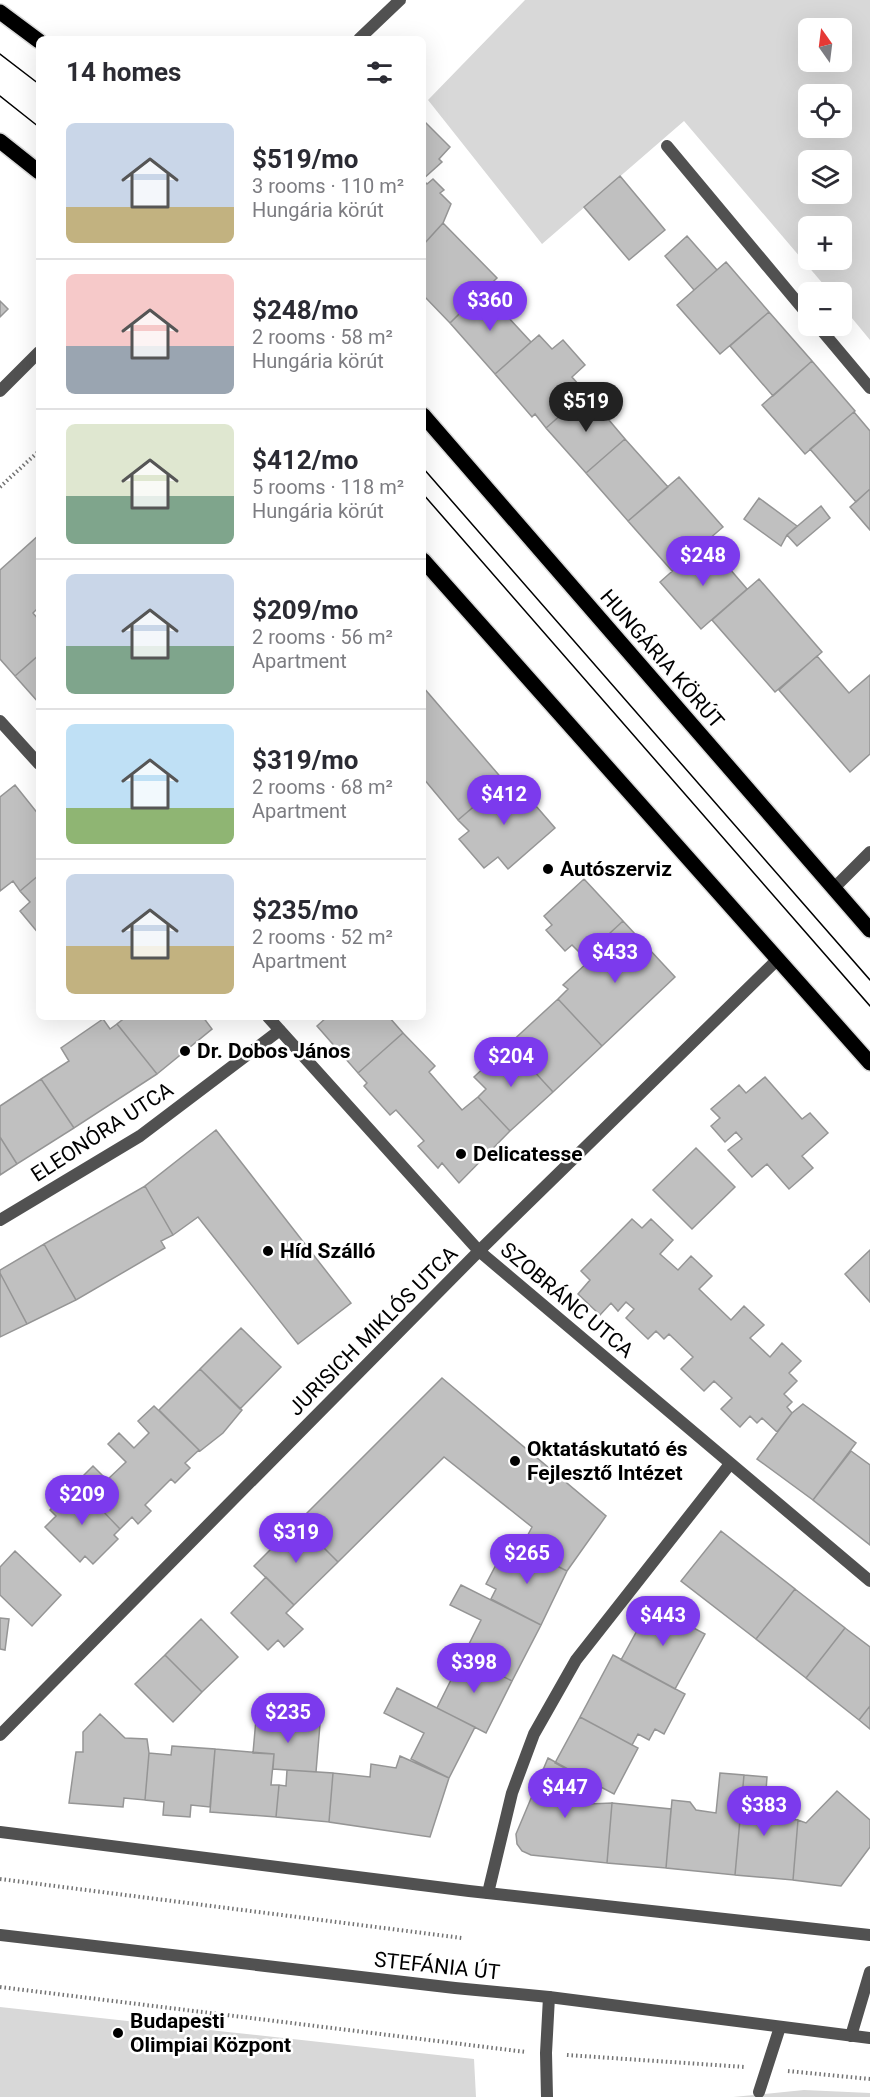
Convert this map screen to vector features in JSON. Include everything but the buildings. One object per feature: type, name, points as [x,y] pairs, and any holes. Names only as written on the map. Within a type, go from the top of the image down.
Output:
[{"type":"main road","points":[[0,12],[36,39]]},
{"type":"main road","points":[[0,141],[36,170]]},
{"type":"main road","name":"HUNGÁRIA KÖRÚT","points":[[426,418],[870,930]]},
{"type":"main road","points":[[426,563],[870,1063]]},
{"type":"street","points":[[362,36],[400,0]]},
{"type":"street","points":[[667,146],[798,303]]},
{"type":"street","points":[[826,336],[870,388]]},
{"type":"street","points":[[0,391],[36,355]]},
{"type":"street","points":[[0,721],[36,761]]},
{"type":"street","points":[[834,888],[870,852]]},
{"type":"street","name":"JURISICH MIKLÓS UTCA","points":[[0,1735],[479,1251],[778,959]]},
{"type":"street","name":"SZOBRÁNC UTCA","points":[[271,1020],[479,1251],[870,1581]]},
{"type":"street","name":"ELEONÓRA UTCA","points":[[0,1220],[140,1136],[280,1030]]},
{"type":"street","points":[[488,1893],[512,1793],[534,1734],[570,1669],[730,1464]]},
{"type":"street","points":[[0,1832],[488,1893],[870,1935]]},
{"type":"street","name":"STEFÁNIA ÚT","points":[[0,1935],[549,1997],[870,2038]]},
{"type":"street","points":[[851,2036],[870,1972]]},
{"type":"street","points":[[547,2097],[546,2053],[549,1997]]},
{"type":"street","points":[[759,2092],[780,2027]]},
{"type":"path","points":[[0,487],[36,454]]},
{"type":"path","points":[[0,1879],[462,1938]]},
{"type":"path","points":[[0,1987],[436,2039],[503,2050],[767,2069],[870,2079]]},
{"type":"shaded area","points":[[525,0],[870,0],[870,340],[852,318],[852,282],[821,282],[811,270],[852,270],[852,216],[798,216],[798,255],[684,121],[542,244],[428,100]]},
{"type":"shaded area","name":"Budapesti Olimpiai Központ","points":[[0,2007],[474,2059],[476,2097],[0,2097]]},
{"type":"shaded area","points":[[804,2090],[870,2093],[870,2097],[733,2097]]},
{"type":"tram line","points":[[0,54],[36,82]]},
{"type":"tram line","points":[[0,96],[36,125]]},
{"type":"tram line","points":[[426,471],[870,980]]},
{"type":"tram line","points":[[426,497],[870,1006]]},
{"type":"place","name":"Autószerviz","points":[[548,869]]},
{"type":"place","name":"Dr. Dobos János","points":[[185,1051]]},
{"type":"place","name":"Delicatesse","points":[[461,1154]]},
{"type":"place","name":"Híd Szálló","points":[[268,1251]]},
{"type":"place","name":"Oktatáskutató és Fejlesztő Intézet","points":[[515,1461]]},
{"type":"place","name":"Budapesti Olimpiai Központ","points":[[118,2033]]}]
